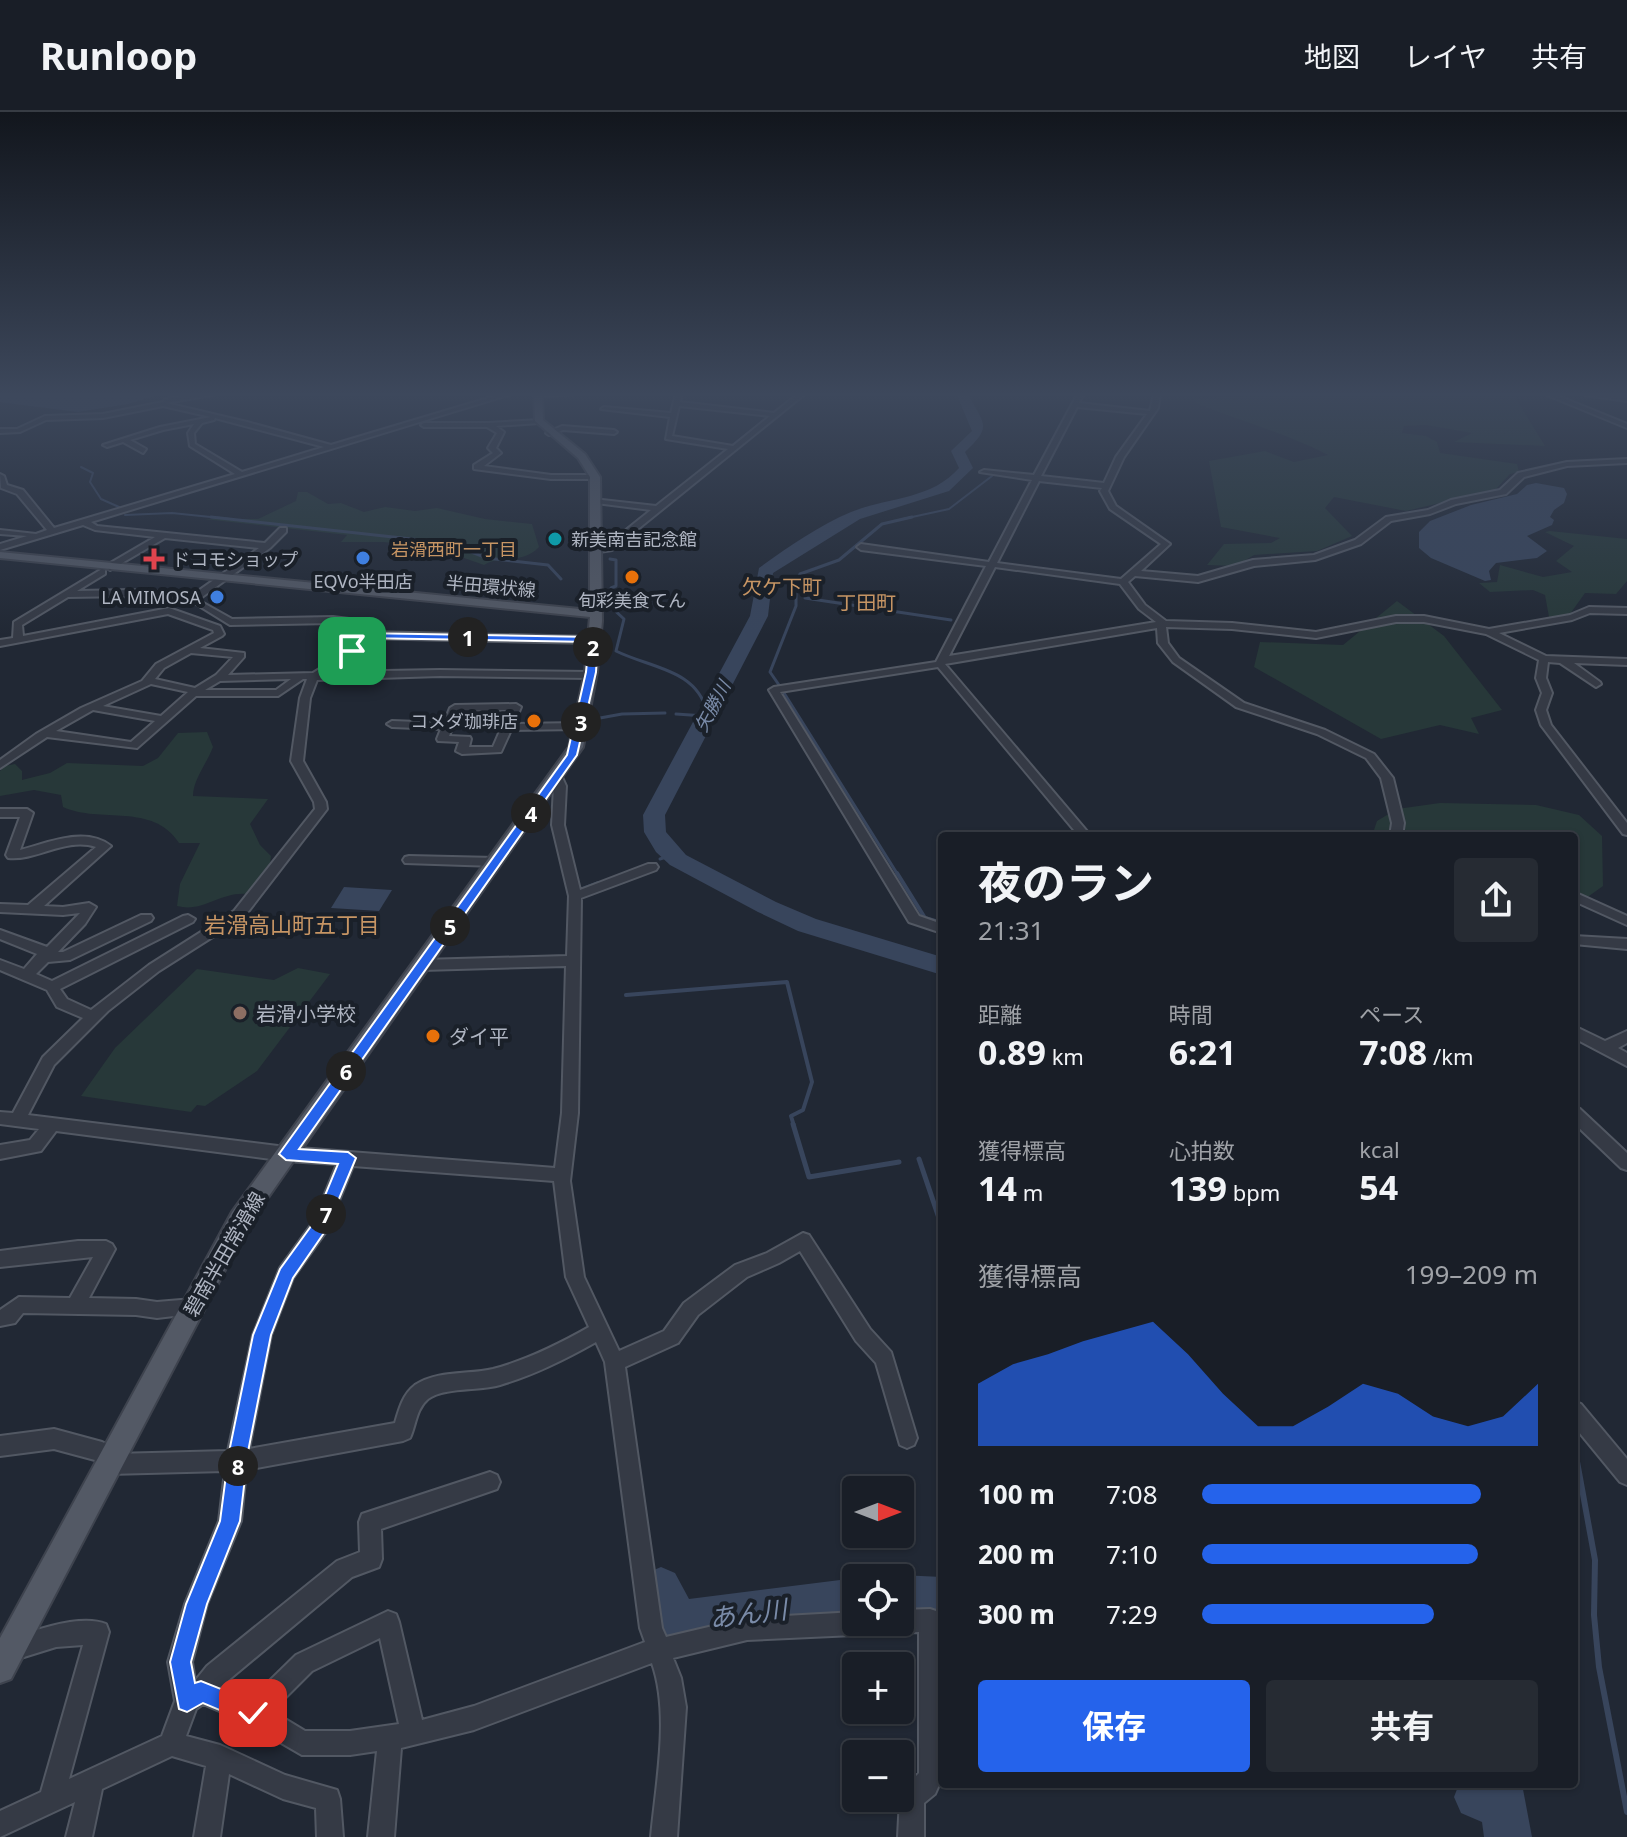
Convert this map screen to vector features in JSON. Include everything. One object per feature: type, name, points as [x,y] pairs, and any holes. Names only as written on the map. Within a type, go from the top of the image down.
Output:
[{"type":"main road","points":[[593,474],[595,477]]},
{"type":"main road","name":"碧南半田常滑線","points":[[5,1659],[240,1219],[576,747],[590,675],[595,625],[595,477]]},
{"type":"main road","name":"半田環状線","points":[[0,557],[595,625]]},
{"type":"street","points":[[0,547],[241,474]]},
{"type":"street","points":[[525,474],[595,477]]},
{"type":"street","points":[[596,551],[609,548],[703,474]]},
{"type":"street","points":[[997,474],[1107,486]]},
{"type":"street","points":[[940,662],[1038,474]]},
{"type":"street","points":[[861,547],[1123,582],[1166,544],[1113,507],[1105,495],[1113,474]]},
{"type":"street","points":[[1135,573],[1198,579],[1253,563],[1315,557],[1358,542],[1389,519],[1430,512],[1454,502],[1503,492],[1521,475],[1527,474]]},
{"type":"street","points":[[0,476],[2,486],[20,492],[49,533]]},
{"type":"street","points":[[596,501],[659,509]]},
{"type":"street","points":[[84,522],[95,528],[267,546]]},
{"type":"street","points":[[66,594],[131,593],[193,597],[267,546],[283,530]]},
{"type":"street","points":[[0,532],[49,533]]},
{"type":"street","points":[[18,639],[17,624],[164,535]]},
{"type":"street","points":[[1123,582],[1142,607],[1162,625],[1163,643],[1176,660],[1240,705],[1321,732],[1370,756],[1387,778],[1398,823],[1397,832]]},
{"type":"street","points":[[17,1121],[48,1061],[94,1017],[154,968],[239,914],[321,809],[297,761],[305,698],[312,678],[349,655],[359,635],[370,624],[333,620],[230,622],[192,602],[193,597]]},
{"type":"street","points":[[938,928],[914,919],[774,690],[1162,625],[1232,626],[1316,635],[1408,619],[1489,632],[1572,617],[1589,610],[1627,611]]},
{"type":"street","points":[[0,643],[169,611],[217,628],[219,634],[160,666],[148,680],[45,733],[0,765]]},
{"type":"street","points":[[359,635],[595,625]]},
{"type":"street","points":[[1489,632],[1544,659],[1627,662]]},
{"type":"street","points":[[45,733],[133,746],[161,719],[217,678],[241,655],[191,650]]},
{"type":"street","points":[[1544,659],[1541,678],[1547,693],[1541,710],[1546,725],[1627,831]]},
{"type":"street","points":[[1563,660],[1596,684]]},
{"type":"street","points":[[940,662],[1082,832]]},
{"type":"street","points":[[217,678],[298,679],[440,673],[590,675]]},
{"type":"street","points":[[148,680],[195,692],[278,693],[298,679]]},
{"type":"street","points":[[93,707],[161,719]]},
{"type":"street","points":[[516,707],[497,750],[462,751],[466,739],[442,739],[447,726],[455,708],[516,707]]},
{"type":"street","points":[[392,724],[447,726]]},
{"type":"street","points":[[508,727],[580,726]]},
{"type":"street","points":[[557,777],[560,786],[558,825],[575,896],[570,1113],[563,1175],[566,1225],[575,1277],[615,1362],[651,1628],[669,1678],[674,1707],[664,1837]]},
{"type":"street","points":[[0,813],[27,813],[6,857]]},
{"type":"street","points":[[6,857],[79,840],[94,840],[105,846],[32,909]]},
{"type":"street","points":[[409,860],[495,862]]},
{"type":"street","points":[[575,896],[652,867]]},
{"type":"street","points":[[1578,898],[1627,921]]},
{"type":"street","points":[[0,908],[63,911],[89,907],[81,923],[44,954],[27,975]]},
{"type":"street","points":[[0,934],[44,954],[65,957],[146,918]]},
{"type":"street","points":[[52,987],[188,919]]},
{"type":"street","points":[[1578,940],[1627,944]]},
{"type":"street","points":[[422,965],[572,961]]},
{"type":"street","points":[[0,965],[52,987],[62,1003],[94,1017]]},
{"type":"street","points":[[1578,1034],[1627,1060]]},
{"type":"street","points":[[1606,1048],[1627,1036]]},
{"type":"street","points":[[1578,1117],[1627,1163]]},
{"type":"street","points":[[0,1118],[286,1154],[563,1175]]},
{"type":"street","points":[[0,1152],[35,1146],[52,1125]]},
{"type":"street","points":[[194,1696],[180,1662],[196,1604],[226,1536],[262,1335],[286,1274],[321,1225],[348,1158]]},
{"type":"street","points":[[615,1362],[671,1337],[691,1309],[741,1271],[773,1258],[803,1240],[863,1335],[884,1358],[907,1438]]},
{"type":"street","points":[[0,1259],[78,1249],[106,1249],[75,1306]]},
{"type":"street","points":[[0,1318],[8,1317],[19,1305],[157,1310],[193,1307]]},
{"type":"street","points":[[0,1446],[54,1439],[102,1452],[109,1464],[238,1461],[403,1431],[410,1405],[422,1392],[445,1384],[503,1374],[599,1331]]},
{"type":"street","points":[[1578,1416],[1627,1475]]},
{"type":"street","points":[[171,1744],[194,1696],[215,1674],[345,1569],[371,1559],[370,1522],[490,1482]]},
{"type":"street","points":[[253,1713],[304,1663],[388,1622],[402,1736],[381,1837]]},
{"type":"street","points":[[194,1696],[253,1713],[302,1743],[350,1743],[402,1736],[474,1718],[658,1650],[747,1629],[936,1622],[931,1775],[926,1785],[912,1798],[911,1837]]},
{"type":"street","points":[[5,1659],[56,1636],[98,1632],[51,1799]]},
{"type":"street","points":[[0,1824],[171,1744],[220,1757],[283,1787],[328,1799],[330,1837]]},
{"type":"street","points":[[207,1837],[220,1757]]},
{"type":"street","points":[[79,1837],[92,1780]]},
{"type":"shaded area","points":[[1211,474],[1512,474],[1495,490],[1406,511],[1334,497],[1325,508],[1352,536],[1317,551],[1254,555],[1236,566],[1207,565],[1224,544],[1271,543],[1280,538],[1221,527]]},
{"type":"shaded area","points":[[298,492],[307,492],[328,504],[341,503],[364,512],[385,507],[415,511],[437,508],[485,519],[532,524],[539,547],[526,556],[484,565],[433,547],[341,542],[347,535],[204,519],[258,519],[296,501]]},
{"type":"shaded area","points":[[1545,532],[1627,539],[1627,581],[1616,594],[1585,593],[1570,614],[1549,617],[1545,595],[1533,590],[1490,592],[1479,583],[1497,582],[1500,565],[1543,577],[1572,572],[1556,561],[1574,546]]},
{"type":"shaded area","points":[[1397,601],[1444,636],[1502,710],[1471,718],[1479,734],[1440,725],[1381,739],[1254,667],[1260,642],[1343,645]]},
{"type":"shaded area","points":[[207,732],[213,747],[193,796],[268,799],[250,824],[260,845],[271,856],[269,870],[248,894],[229,896],[196,907],[177,906],[180,884],[200,843],[179,843],[168,830],[141,818],[78,812],[63,807],[61,795],[34,790],[0,796],[0,771],[5,766],[15,764],[22,771],[22,780],[50,773],[67,763],[143,766],[158,758],[178,733]]},
{"type":"shaded area","points":[[1440,803],[1536,805],[1579,815],[1602,836],[1603,886],[1578,902],[1578,832],[1373,832],[1377,821],[1397,809]]},
{"type":"shaded area","points":[[298,968],[330,974],[257,1071],[205,1106],[197,1105],[191,1112],[81,1096],[115,1048],[197,969],[274,980]]},
{"type":"water","points":[[1536,483],[1564,488],[1567,494],[1564,503],[1550,517],[1554,520],[1552,525],[1527,536],[1547,551],[1537,558],[1496,563],[1489,571],[1491,580],[1485,581],[1431,558],[1419,548],[1419,532],[1430,521],[1471,505],[1517,494],[1527,485]]},
{"type":"water","points":[[344,887],[392,890],[379,911],[331,908]]},
{"type":"waterway","points":[[93,474],[90,482],[101,499],[119,507]]},
{"type":"waterway","points":[[682,486],[697,474]]},
{"type":"waterway","name":"矢勝川","points":[[938,965],[807,925],[767,907],[678,860],[664,847],[655,832],[654,815],[759,616],[765,571],[855,516],[930,495],[961,474]]},
{"type":"waterway","points":[[909,518],[949,509],[992,476]]},
{"type":"waterway","points":[[655,507],[679,487]]},
{"type":"waterway","points":[[639,519],[651,510]]},
{"type":"waterway","points":[[125,515],[172,513],[217,518]]},
{"type":"waterway","points":[[211,517],[217,518]]},
{"type":"waterway","points":[[608,544],[642,517]]},
{"type":"waterway","points":[[217,518],[230,519]]},
{"type":"waterway","points":[[217,518],[448,543],[487,558],[548,565],[561,579]]},
{"type":"waterway","points":[[779,685],[770,672],[796,606],[796,581],[800,574],[839,560],[882,524],[909,518]]},
{"type":"waterway","points":[[903,519],[909,518]]},
{"type":"waterway","points":[[610,559],[616,560],[616,586],[611,588],[610,594]]},
{"type":"waterway","points":[[805,598],[951,620]]},
{"type":"waterway","points":[[611,607],[624,619],[616,651],[683,678],[702,698],[707,712]]},
{"type":"waterway","points":[[784,693],[898,875]]},
{"type":"waterway","points":[[589,720],[622,714],[665,713]]},
{"type":"waterway","points":[[676,714],[705,716]]},
{"type":"waterway","points":[[660,859],[672,855]]},
{"type":"waterway","points":[[897,873],[925,918],[938,922]]},
{"type":"waterway","points":[[582,889],[598,883]]},
{"type":"waterway","points":[[626,995],[787,982],[812,1082],[803,1110],[791,1116],[794,1126]]},
{"type":"waterway","points":[[793,1124],[809,1177],[899,1162]]},
{"type":"waterway","points":[[919,1159],[938,1215]]},
{"type":"waterway","points":[[1578,1467],[1595,1560],[1594,1615],[1599,1667],[1627,1812]]},
{"type":"waterway","name":"あん川","points":[[661,1587],[678,1622],[842,1600]]},
{"type":"waterway","name":"あん川","points":[[914,1597],[938,1598]]},
{"type":"waterway","name":"矢勝川","points":[[1500,1788],[1503,1806]]},
{"type":"waterway","name":"あん川","points":[[1477,1797],[1503,1806]]},
{"type":"waterway","name":"矢勝川","points":[[1503,1806],[1508,1837]]},
{"type":"place","name":"新美南吉記念館","points":[[555,539]]},
{"type":"place","name":"EQVo半田店","points":[[363,558]]},
{"type":"place","name":"ドコモショップ","points":[[154,559]]},
{"type":"place","name":"旬彩美食てん","points":[[632,577]]},
{"type":"place","name":"LA MIMOSA","points":[[217,597]]},
{"type":"place","name":"コメダ珈琲店","points":[[534,721]]},
{"type":"place","name":"岩滑小学校","points":[[240,1013]]},
{"type":"place","name":"ダイ平","points":[[433,1036]]},
{"type":"district","name":"岩滑西町一丁目","points":[[454,549]]},
{"type":"district","name":"欠ケ下町","points":[[782,586]]},
{"type":"district","name":"丁田町","points":[[866,602]]},
{"type":"district","name":"岩滑高山町五丁目","points":[[292,924]]},
{"type":"route","points":[[253,1713],[201,1692],[187,1701],[180,1662],[196,1604],[230,1521],[238,1452],[262,1335],[286,1274],[321,1225],[348,1158],[286,1154],[572,755],[579,737],[594,640],[359,635],[352,651]]}]
